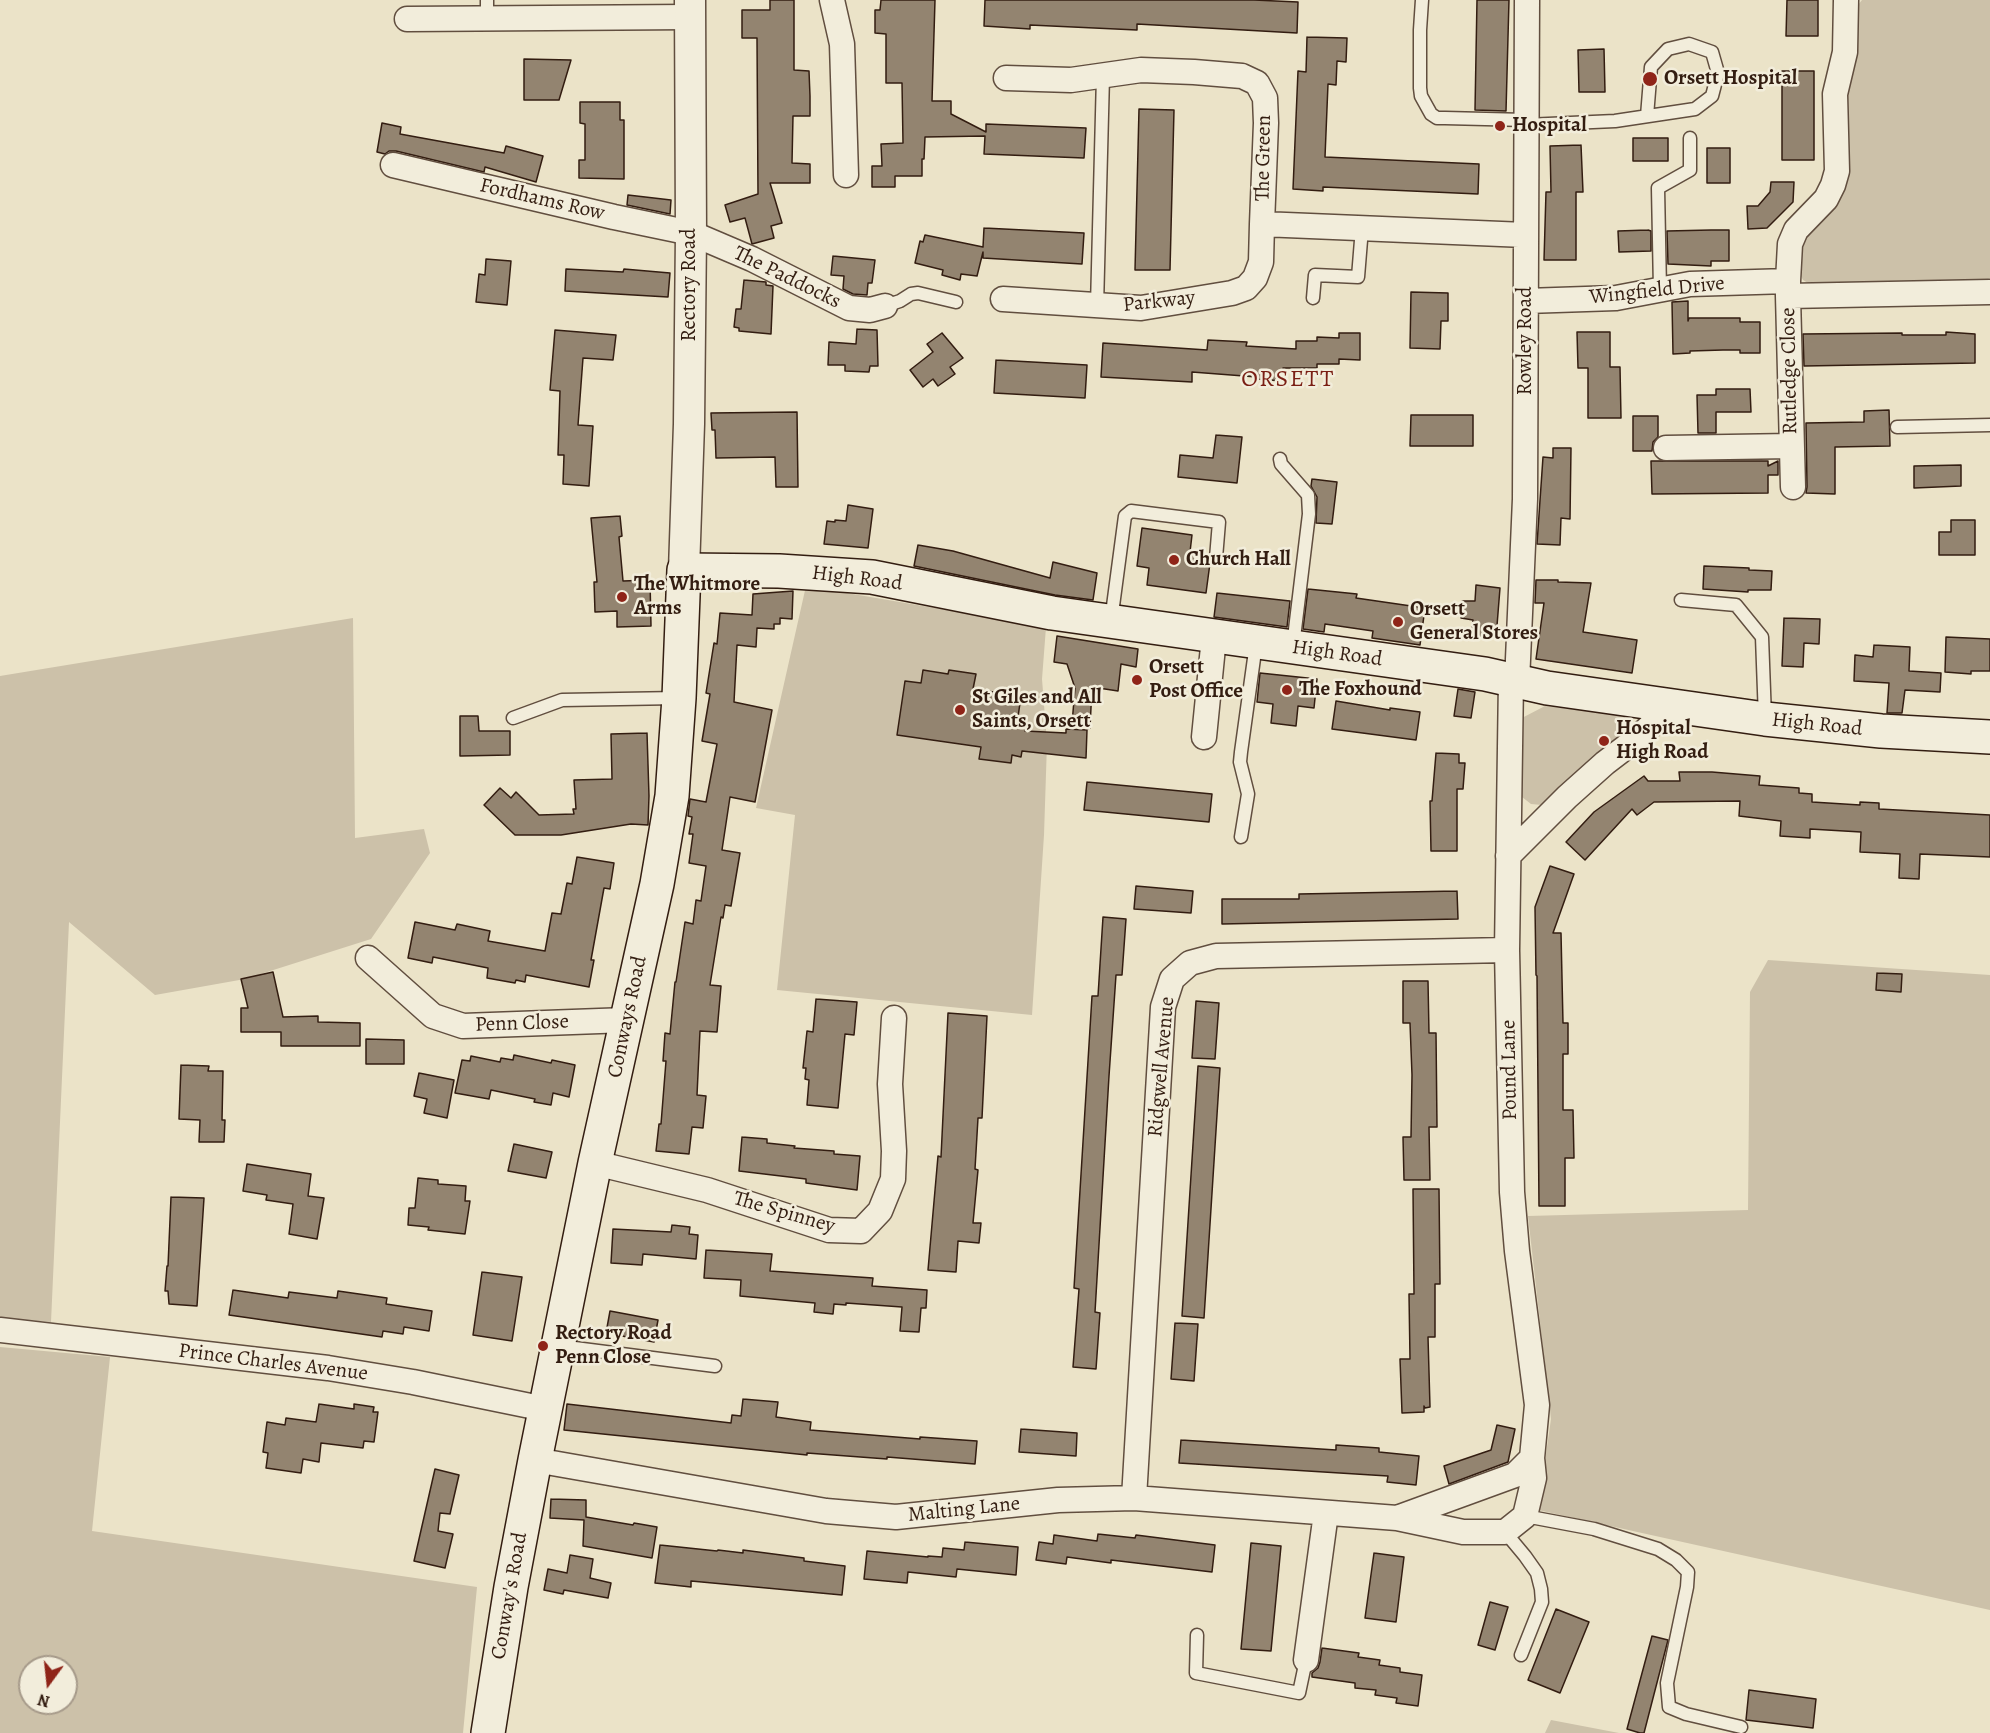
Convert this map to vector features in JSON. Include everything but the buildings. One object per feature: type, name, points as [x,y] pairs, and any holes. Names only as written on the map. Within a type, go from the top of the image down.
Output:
[{"type":"main road","name":"High Road","points":[[684,570],[779,571],[872,577],[1052,613],[1485,674],[1514,681],[1765,719],[1881,732],[1990,737]]},
{"type":"main road","name":"Conways Road","points":[[535,1460],[596,1163],[657,884],[672,796],[684,570]]},
{"type":"main road","name":"Conway's Road","points":[[488,1733],[511,1587],[535,1460]]},
{"type":"street","points":[[832,0],[842,44],[846,175]]},
{"type":"street","name":"Rowley Road","points":[[1514,681],[1525,499],[1527,0]]},
{"type":"street","name":"Rutledge Close","points":[[1792,487],[1788,289],[1790,244],[1796,230],[1826,199],[1837,171],[1835,94],[1845,52],[1846,0]]},
{"type":"street","points":[[407,19],[487,9],[689,8]]},
{"type":"street","name":"Rectory Road","points":[[684,570],[689,424],[691,233],[689,8]]},
{"type":"street","name":"The Green","points":[[1006,78],[1071,80],[1141,70],[1242,76],[1257,83],[1265,98],[1262,224],[1525,235]]},
{"type":"street","name":"Fordhams Row","points":[[393,165],[691,233]]},
{"type":"street","name":"Parkway","points":[[1003,299],[1141,308],[1232,293],[1246,288],[1256,278],[1261,262],[1262,224]]},
{"type":"street","name":"The Paddocks","points":[[691,233],[752,259],[849,308],[870,310],[885,306]]},
{"type":"street","name":"Wingfield Drive","points":[[1526,301],[1616,298],[1690,284],[1788,289],[1990,292]]},
{"type":"street","name":"Rutledge Close","points":[[1666,448],[1791,446]]},
{"type":"street","points":[[1204,737],[1214,637]]},
{"type":"street","name":"Pound Lane","points":[[1514,681],[1507,950],[1512,1192],[1518,1261],[1537,1405],[1532,1458],[1533,1478],[1525,1516]]},
{"type":"street","points":[[1508,856],[1566,797],[1605,763],[1640,737],[1672,705]]},
{"type":"street","name":"Ridgwell Avenue","points":[[1134,1498],[1163,1007],[1172,979],[1190,963],[1216,956],[1507,950]]},
{"type":"street","name":"Penn Close","points":[[368,958],[433,1016],[462,1026],[627,1020]]},
{"type":"street","name":"The Spinney","points":[[596,1163],[707,1190],[829,1230],[861,1232],[880,1211],[893,1179],[894,1151],[890,1084],[894,1018]]},
{"type":"street","name":"Prince Charles Avenue","points":[[0,1330],[328,1368],[413,1382],[545,1409]]},
{"type":"street","name":"Malting Lane","points":[[1396,1518],[1515,1475],[1532,1458]]},
{"type":"street","name":"Malting Lane","points":[[535,1460],[826,1511],[896,1517],[1058,1500],[1134,1498],[1396,1518],[1463,1532],[1505,1532]]},
{"type":"street","points":[[1306,1660],[1326,1513]]},
{"type":"street","points":[[1505,1532],[1525,1516]]},
{"type":"lane","points":[[1422,0],[1421,96],[1431,114],[1437,118],[1526,122],[1615,122],[1695,110],[1712,96],[1718,73],[1712,52],[1689,44],[1668,49],[1652,67],[1647,116]]},
{"type":"lane","points":[[1097,306],[1103,76]]},
{"type":"lane","points":[[1660,290],[1658,188],[1690,170],[1690,138]]},
{"type":"lane","points":[[1313,298],[1315,275],[1358,277],[1362,228]]},
{"type":"lane","points":[[885,306],[918,293],[956,302]]},
{"type":"lane","points":[[1896,427],[1990,425]]},
{"type":"lane","points":[[1280,459],[1281,464],[1308,495],[1309,514],[1293,648]]},
{"type":"lane","points":[[1111,622],[1125,516],[1131,511],[1219,522],[1216,558]]},
{"type":"lane","points":[[1681,600],[1736,605],[1762,637],[1766,694],[1765,719]]},
{"type":"lane","points":[[1241,837],[1248,794],[1240,762],[1256,643]]},
{"type":"lane","points":[[513,718],[562,700],[679,698]]},
{"type":"lane","points":[[558,1346],[715,1366]]},
{"type":"lane","points":[[1525,1516],[1594,1529],[1658,1549],[1676,1560],[1688,1572],[1687,1587],[1667,1683],[1669,1707],[1686,1714],[1741,1727]]},
{"type":"lane","points":[[1505,1532],[1537,1573],[1541,1589],[1542,1602],[1521,1655]]},
{"type":"lane","points":[[1197,1635],[1196,1673],[1299,1693],[1306,1660]]},
{"type":"shaded area","points":[[1862,0],[1990,0],[1990,278],[1978,284],[1813,286],[1803,280],[1799,272],[1803,235],[1832,202],[1841,91],[1851,14]]},
{"type":"shaded area","points":[[806,586],[1046,627],[1042,679],[1047,743],[1044,835],[1032,1015],[777,990],[795,815],[756,808]]},
{"type":"shaded area","points":[[353,618],[355,838],[424,829],[430,853],[371,939],[245,979],[155,995],[69,922],[51,1322],[0,1318],[0,676]]},
{"type":"shaded area","points":[[1545,706],[1630,716],[1631,724],[1628,733],[1542,805],[1531,804],[1522,797],[1518,790],[1520,719]]},
{"type":"shaded area","points":[[1768,960],[1990,975],[1990,1610],[1538,1510],[1551,1419],[1528,1216],[1748,1210],[1750,992]]},
{"type":"shaded area","points":[[0,1347],[110,1357],[92,1531],[477,1587],[463,1733],[0,1733]]},
{"type":"shaded area","points":[[1551,1720],[1619,1733],[1545,1733]]},
{"type":"place","name":"Orsett Hospital","points":[[1650,79]]},
{"type":"place","name":"Hospital","points":[[1500,126]]},
{"type":"place","name":"Church Hall","points":[[1174,560]]},
{"type":"place","name":"The Whitmore Arms","points":[[622,597]]},
{"type":"place","name":"Orsett General Stores","points":[[1398,622]]},
{"type":"place","name":"Orsett Post Office","points":[[1137,680]]},
{"type":"place","name":"The Foxhound","points":[[1287,690]]},
{"type":"place","name":"St Giles and All Saints, Orsett","points":[[960,710]]},
{"type":"place","name":"Hospital High Road","points":[[1604,741]]},
{"type":"place","name":"Rectory Road Penn Close","points":[[543,1346]]},
{"type":"district","name":"ORSETT","points":[[1288,380]]}]
